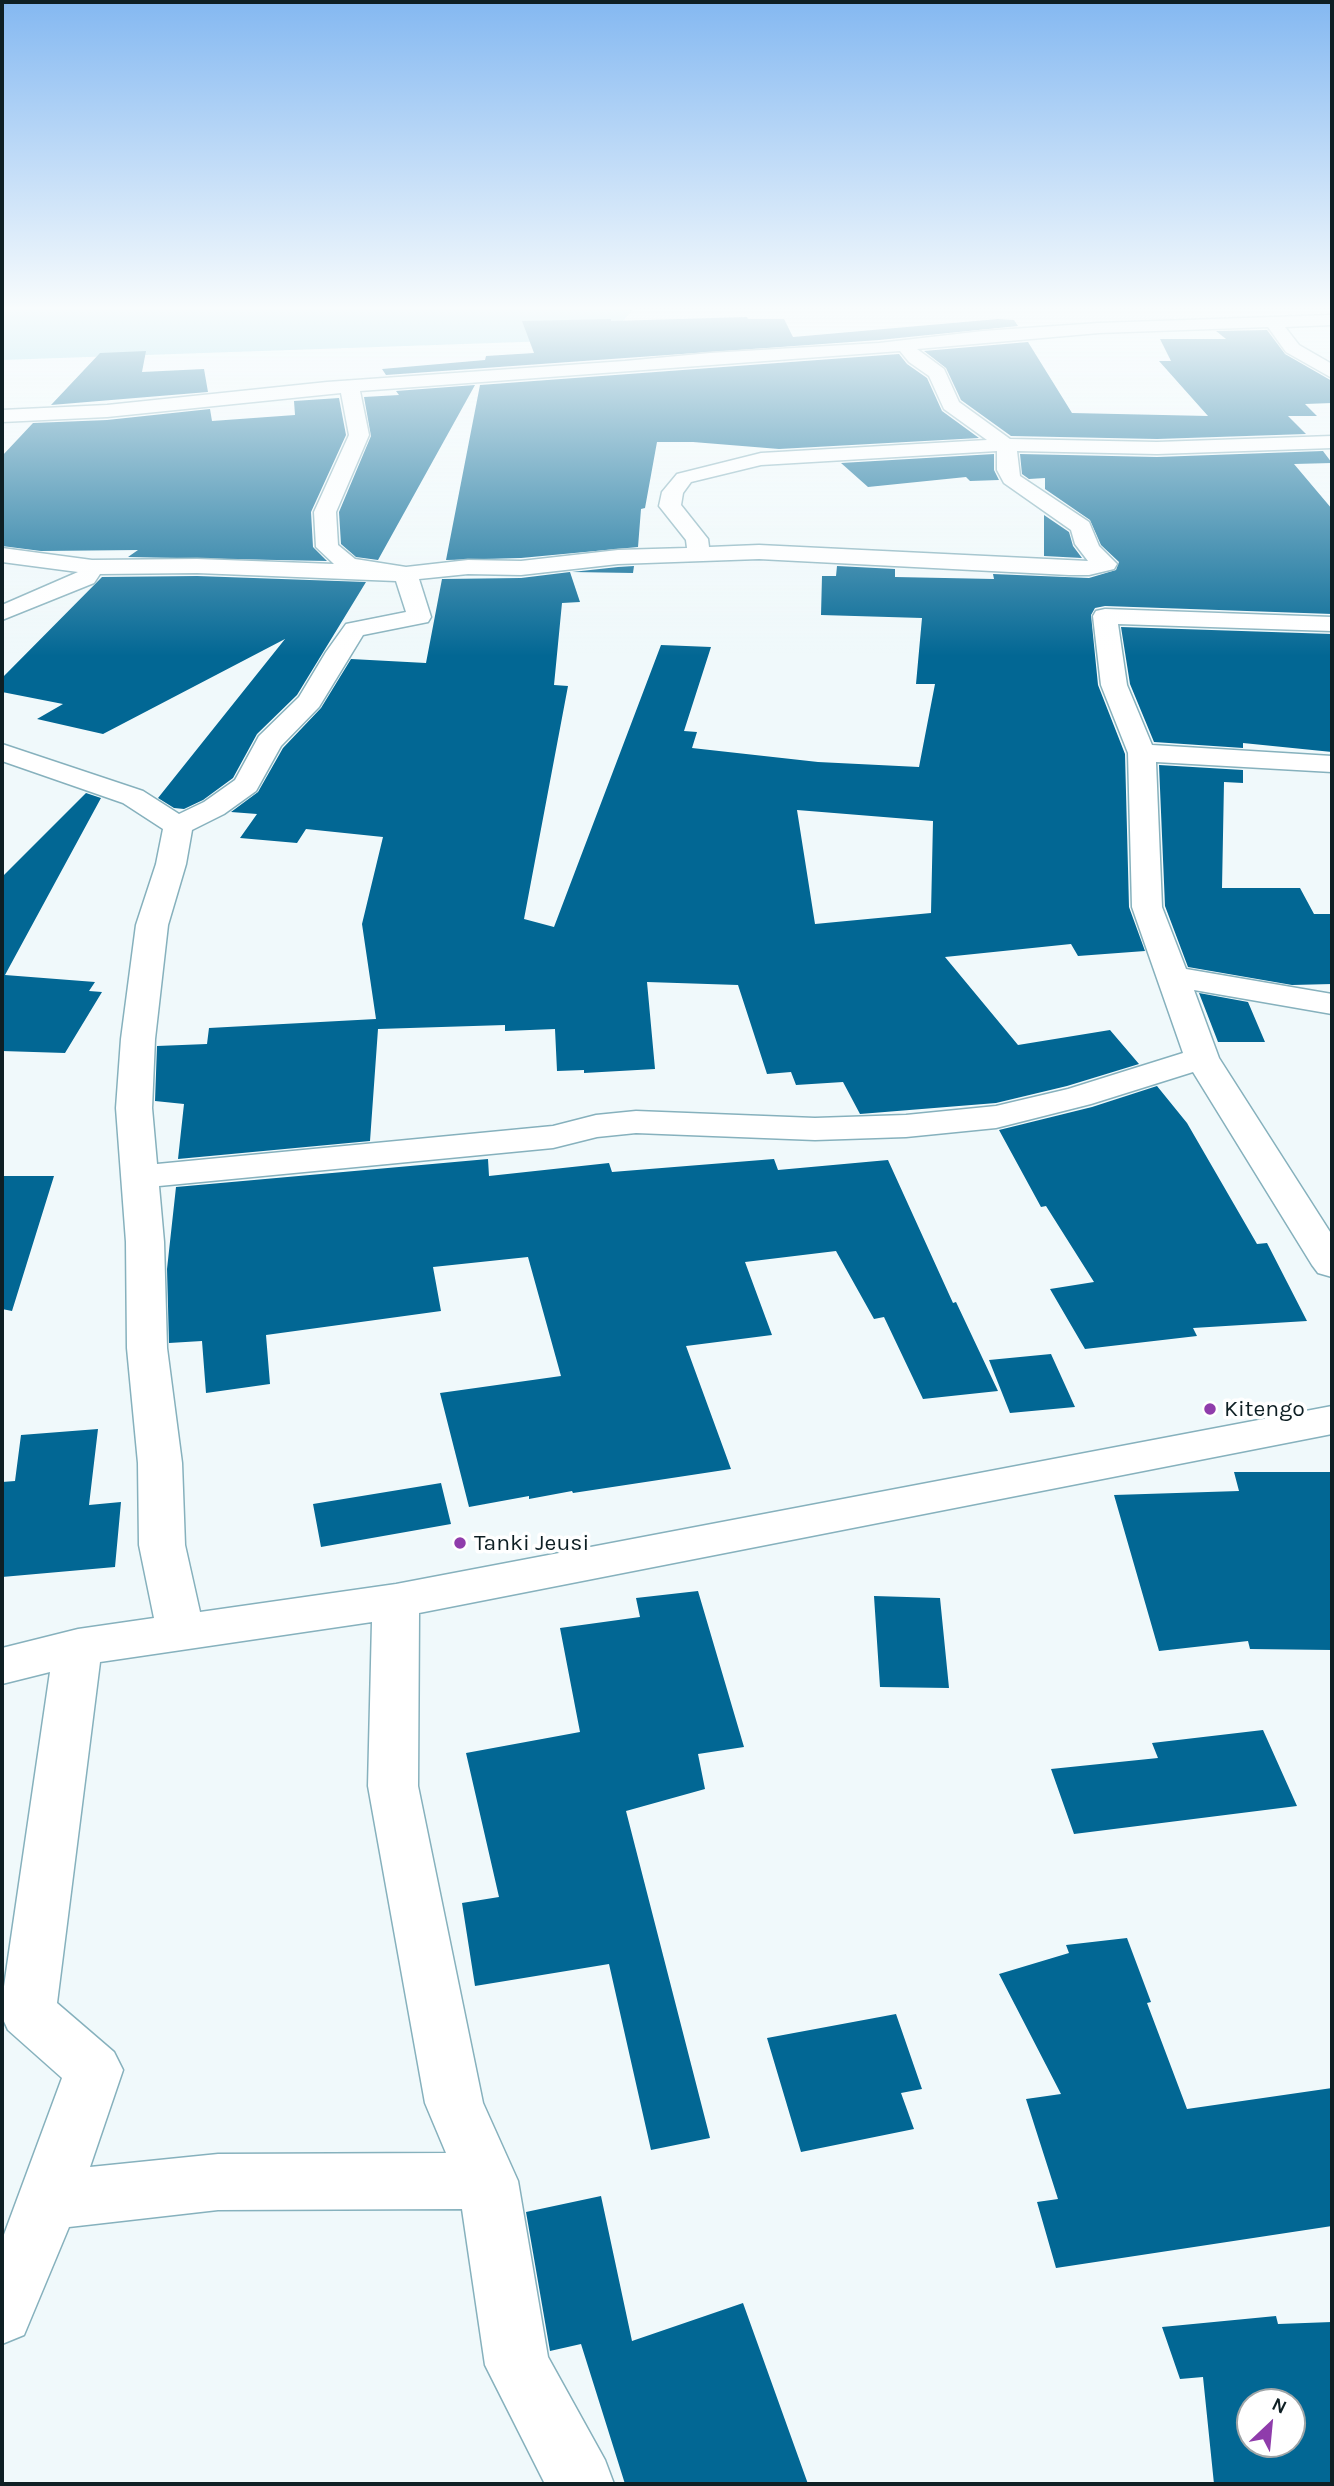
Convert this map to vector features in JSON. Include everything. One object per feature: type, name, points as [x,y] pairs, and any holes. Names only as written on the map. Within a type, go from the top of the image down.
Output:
[{"type":"street","points":[[356,424],[359,435],[326,512],[327,547],[348,565],[405,574]]},
{"type":"street","points":[[2,555],[92,567],[197,566],[405,574],[468,567],[521,568],[570,561],[759,552],[1069,568],[1089,568],[1106,564],[1092,554],[1084,542],[1080,527],[1011,479],[1007,470],[1009,455],[1001,441],[977,424]]},
{"type":"street","points":[[699,553],[698,539],[670,506],[673,492],[684,478],[761,459],[1003,445],[1157,448],[1332,442]]},
{"type":"street","points":[[2,613],[86,578],[92,567]]},
{"type":"street","points":[[178,826],[214,808],[246,785],[269,742],[310,701],[338,652],[355,629],[419,617],[405,574]]},
{"type":"street","points":[[1332,624],[1105,616],[1114,685],[1143,753],[1147,907],[1202,1058],[1332,1265]]},
{"type":"street","points":[[2,752],[133,797],[164,814],[178,826]]},
{"type":"street","points":[[1143,753],[1332,764]]},
{"type":"street","points":[[178,826],[171,864],[152,925],[138,1039],[134,1108],[140,1177],[147,1348],[160,1463],[162,1545],[181,1632]]},
{"type":"street","points":[[1172,977],[1332,1004]]},
{"type":"street","points":[[140,1177],[553,1137],[596,1126],[636,1122],[815,1129],[906,1126],[996,1117],[1079,1097],[1202,1058]]},
{"type":"street","points":[[2,1666],[78,1647],[396,1601],[1332,1420]]},
{"type":"street","points":[[396,1601],[393,1786],[454,2103],[488,2181],[517,2365],[581,2484]]},
{"type":"street","points":[[2,2313],[49,2200],[94,2070],[28,2013],[78,1647]]},
{"type":"street","points":[[49,2200],[218,2182],[488,2181]]},
{"type":"building","points":[[32,424],[344,424],[346,435],[311,512],[313,547],[327,561],[128,557],[138,550],[41,551],[2,546],[2,456]]},
{"type":"building","points":[[369,424],[453,424],[378,560],[356,557],[341,544],[339,512],[371,436]]},
{"type":"building","points":[[472,424],[960,424],[979,438],[779,449],[657,442],[645,508],[641,509],[638,547],[521,558],[446,560]]},
{"type":"building","points":[[994,424],[1296,424],[1306,434],[1157,439],[1011,436]]},
{"type":"building","points":[[1323,451],[1332,463],[1294,464],[1332,509],[1332,614],[1105,606],[1095,608],[1091,615],[1098,685],[1125,754],[1129,907],[1145,951],[1078,956],[1071,944],[945,957],[1018,1045],[1110,1030],[1139,1064],[1067,1086],[996,1103],[860,1114],[843,1082],[796,1085],[791,1072],[767,1074],[738,985],[647,982],[655,1069],[584,1073],[584,1070],[557,1071],[555,1029],[505,1031],[505,1025],[378,1029],[370,1141],[178,1159],[184,1104],[155,1101],[157,1046],[207,1044],[209,1028],[376,1019],[362,924],[383,837],[306,829],[297,843],[240,838],[257,814],[231,812],[258,792],[283,748],[321,708],[351,659],[426,663],[442,579],[521,578],[570,572],[580,602],[562,603],[554,685],[568,686],[524,919],[554,927],[661,645],[711,647],[684,731],[697,732],[692,748],[818,762],[919,767],[935,684],[916,684],[922,618],[821,615],[822,576],[836,576],[837,566],[895,569],[895,577],[994,579],[993,574],[1089,578],[1116,570],[1119,562],[1101,545],[1090,520],[1045,489],[1045,478],[1029,479],[1022,474],[1020,454],[1157,457]],"holes":[[[797,810],[933,821],[931,913],[815,924]]]},
{"type":"building","points":[[994,454],[994,470],[999,480],[970,481],[966,477],[868,487],[841,463]]},
{"type":"building","points":[[1044,515],[1069,532],[1073,546],[1082,558],[1044,556]]},
{"type":"building","points":[[634,566],[633,573],[572,572],[618,567]]},
{"type":"building","points":[[197,576],[366,582],[297,695],[257,734],[233,778],[203,800],[184,809],[174,808],[158,798],[285,639],[103,734],[37,719],[63,704],[2,692],[2,678],[102,577]]},
{"type":"building","points":[[1121,627],[1332,634],[1332,752],[1243,743],[1243,748],[1154,742],[1130,684]]},
{"type":"building","points":[[1159,765],[1243,770],[1243,783],[1224,782],[1222,888],[1300,888],[1314,914],[1332,914],[1332,984],[1292,985],[1188,967],[1165,906]]},
{"type":"building","points":[[86,793],[101,798],[5,975],[95,982],[89,991],[102,992],[65,1053],[2,1051],[2,877]]},
{"type":"building","points":[[1199,993],[1248,1002],[1265,1042],[1218,1042]]},
{"type":"building","points":[[1157,1086],[1187,1123],[1257,1244],[1267,1243],[1307,1321],[1193,1328],[1197,1336],[1085,1349],[1050,1289],[1094,1282],[1046,1206],[1041,1207],[999,1130],[1092,1107]]},
{"type":"building","points":[[488,1159],[489,1176],[609,1163],[612,1172],[774,1159],[778,1170],[888,1160],[953,1303],[956,1302],[998,1391],[923,1399],[884,1317],[874,1319],[836,1251],[745,1262],[772,1335],[686,1346],[731,1469],[529,1499],[529,1496],[469,1507],[440,1393],[561,1376],[528,1257],[433,1267],[441,1311],[266,1335],[270,1384],[206,1393],[202,1341],[169,1343],[167,1269],[176,1187]]},
{"type":"building","points":[[2,1176],[54,1176],[12,1311],[2,1309]]},
{"type":"building","points":[[1051,1354],[1075,1407],[1010,1413],[989,1360]]},
{"type":"building","points":[[98,1429],[89,1505],[121,1502],[115,1567],[2,1577],[2,1482],[15,1481],[21,1435]]},
{"type":"building","points":[[1234,1472],[1332,1472],[1332,1650],[1250,1649],[1248,1641],[1159,1651],[1114,1495],[1239,1491]]},
{"type":"building","points":[[441,1483],[451,1524],[321,1547],[313,1504]]},
{"type":"building","points":[[698,1591],[744,1747],[698,1754],[705,1789],[626,1811],[710,2138],[651,2150],[609,1964],[475,1986],[462,1903],[499,1897],[466,1753],[580,1732],[560,1628],[640,1617],[636,1598]]},
{"type":"building","points":[[874,1596],[940,1598],[949,1688],[880,1687]]},
{"type":"building","points":[[1263,1730],[1297,1806],[1074,1834],[1051,1769],[1158,1758],[1152,1743]]},
{"type":"building","points":[[1127,1938],[1151,2002],[1147,2003],[1187,2109],[1332,2088],[1332,2226],[1056,2268],[1037,2202],[1058,2199],[1026,2099],[1061,2094],[999,1974],[1069,1953],[1066,1945]]},
{"type":"building","points":[[896,2014],[922,2089],[901,2093],[914,2129],[801,2152],[767,2038]]},
{"type":"building","points":[[601,2196],[632,2341],[743,2303],[808,2484],[625,2484],[581,2344],[550,2351],[526,2212]]},
{"type":"building","points":[[1276,2316],[1278,2324],[1332,2322],[1332,2484],[1214,2484],[1203,2377],[1180,2379],[1162,2327]]},
{"type":"place","name":"Kitengo","points":[[1210,1409]]},
{"type":"place","name":"Tanki Jeusi","points":[[460,1543]]}]
